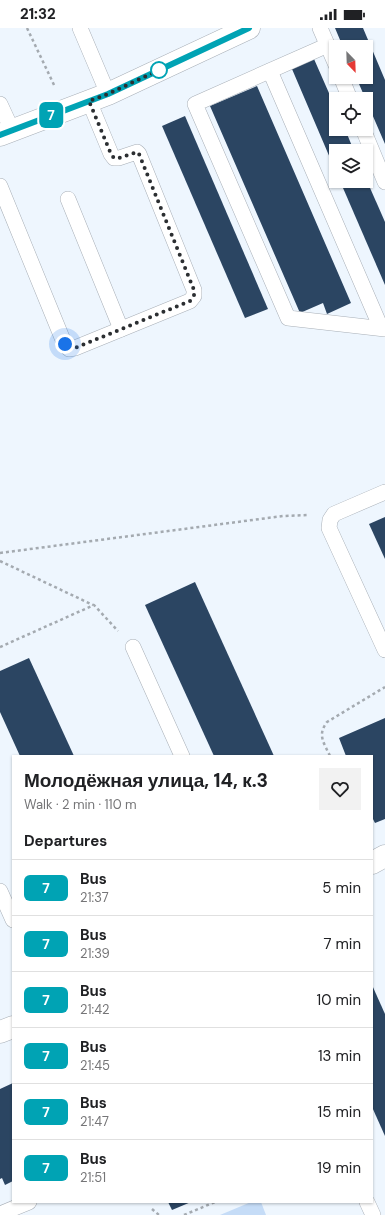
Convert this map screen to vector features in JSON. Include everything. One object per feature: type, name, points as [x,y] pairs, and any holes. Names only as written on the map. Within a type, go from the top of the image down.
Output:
[{"type":"street","points":[[6,133],[99,97],[249,28]]},
{"type":"street","points":[[373,862],[385,856]]},
{"type":"street","points":[[0,1032],[12,1027]]},
{"type":"lane","points":[[0,186],[65,344],[69,349],[75,348],[190,301],[194,296],[194,290],[139,154],[137,152],[119,158],[114,158],[111,154],[99,97],[80,28]]},
{"type":"lane","points":[[270,71],[383,328],[288,318],[195,104],[328,45],[320,28]]},
{"type":"lane","points":[[0,104],[6,133]]},
{"type":"lane","points":[[366,136],[385,182]]},
{"type":"lane","points":[[68,199],[121,329]]},
{"type":"lane","points":[[385,492],[334,514],[330,520],[329,528],[385,650]]},
{"type":"lane","points":[[133,647],[182,755]]},
{"type":"lane","points":[[0,891],[12,918]]},
{"type":"lane","points":[[0,1214],[27,1203]]},
{"type":"lane","points":[[367,1203],[373,1215]]},
{"type":"path","points":[[27,28],[65,110]]},
{"type":"path","points":[[0,553],[283,516],[334,514]]},
{"type":"path","points":[[0,561],[94,605],[133,647]]},
{"type":"path","points":[[0,647],[94,605]]},
{"type":"path","points":[[330,755],[322,736],[322,729],[327,722],[385,687]]},
{"type":"path","points":[[184,1215],[213,1203]]},
{"type":"path","points":[[152,1209],[159,1215]]},
{"type":"shaded area","points":[[249,1203],[261,1203],[266,1215],[220,1215]]},
{"type":"building","points":[[335,28],[363,28],[368,40],[340,40]]},
{"type":"building","points":[[373,52],[385,80],[385,144],[373,116],[373,92],[362,92],[359,84],[373,84]]},
{"type":"building","points":[[314,59],[329,93],[329,136],[348,136],[351,144],[329,144],[329,156],[292,69]]},
{"type":"building","points":[[257,86],[351,303],[327,314],[323,303],[300,313],[210,106]]},
{"type":"building","points":[[185,116],[268,309],[245,318],[162,126]]},
{"type":"building","points":[[343,188],[370,188],[385,222],[385,285]]},
{"type":"building","points":[[385,517],[385,559],[369,524]]},
{"type":"building","points":[[195,582],[274,755],[214,755],[145,605]]},
{"type":"building","points":[[29,658],[74,755],[20,755],[0,712],[0,671]]},
{"type":"building","points":[[385,718],[385,819],[375,823],[373,819],[373,755],[346,755],[339,738]]},
{"type":"building","points":[[373,987],[385,1014],[385,1136],[373,1109]]},
{"type":"building","points":[[12,1083],[12,1182],[5,1185],[2,1178],[0,1179],[0,1089]]},
{"type":"building","points":[[168,1203],[189,1203],[172,1210]]},
{"type":"bus line","name":"7","points":[[0,135],[108,94],[249,28]]},
{"type":"route","points":[[65,344],[69,349],[75,348],[190,301],[194,296],[194,290],[139,154],[134,152],[119,158],[114,158],[89,101],[108,94],[159,70]]}]
